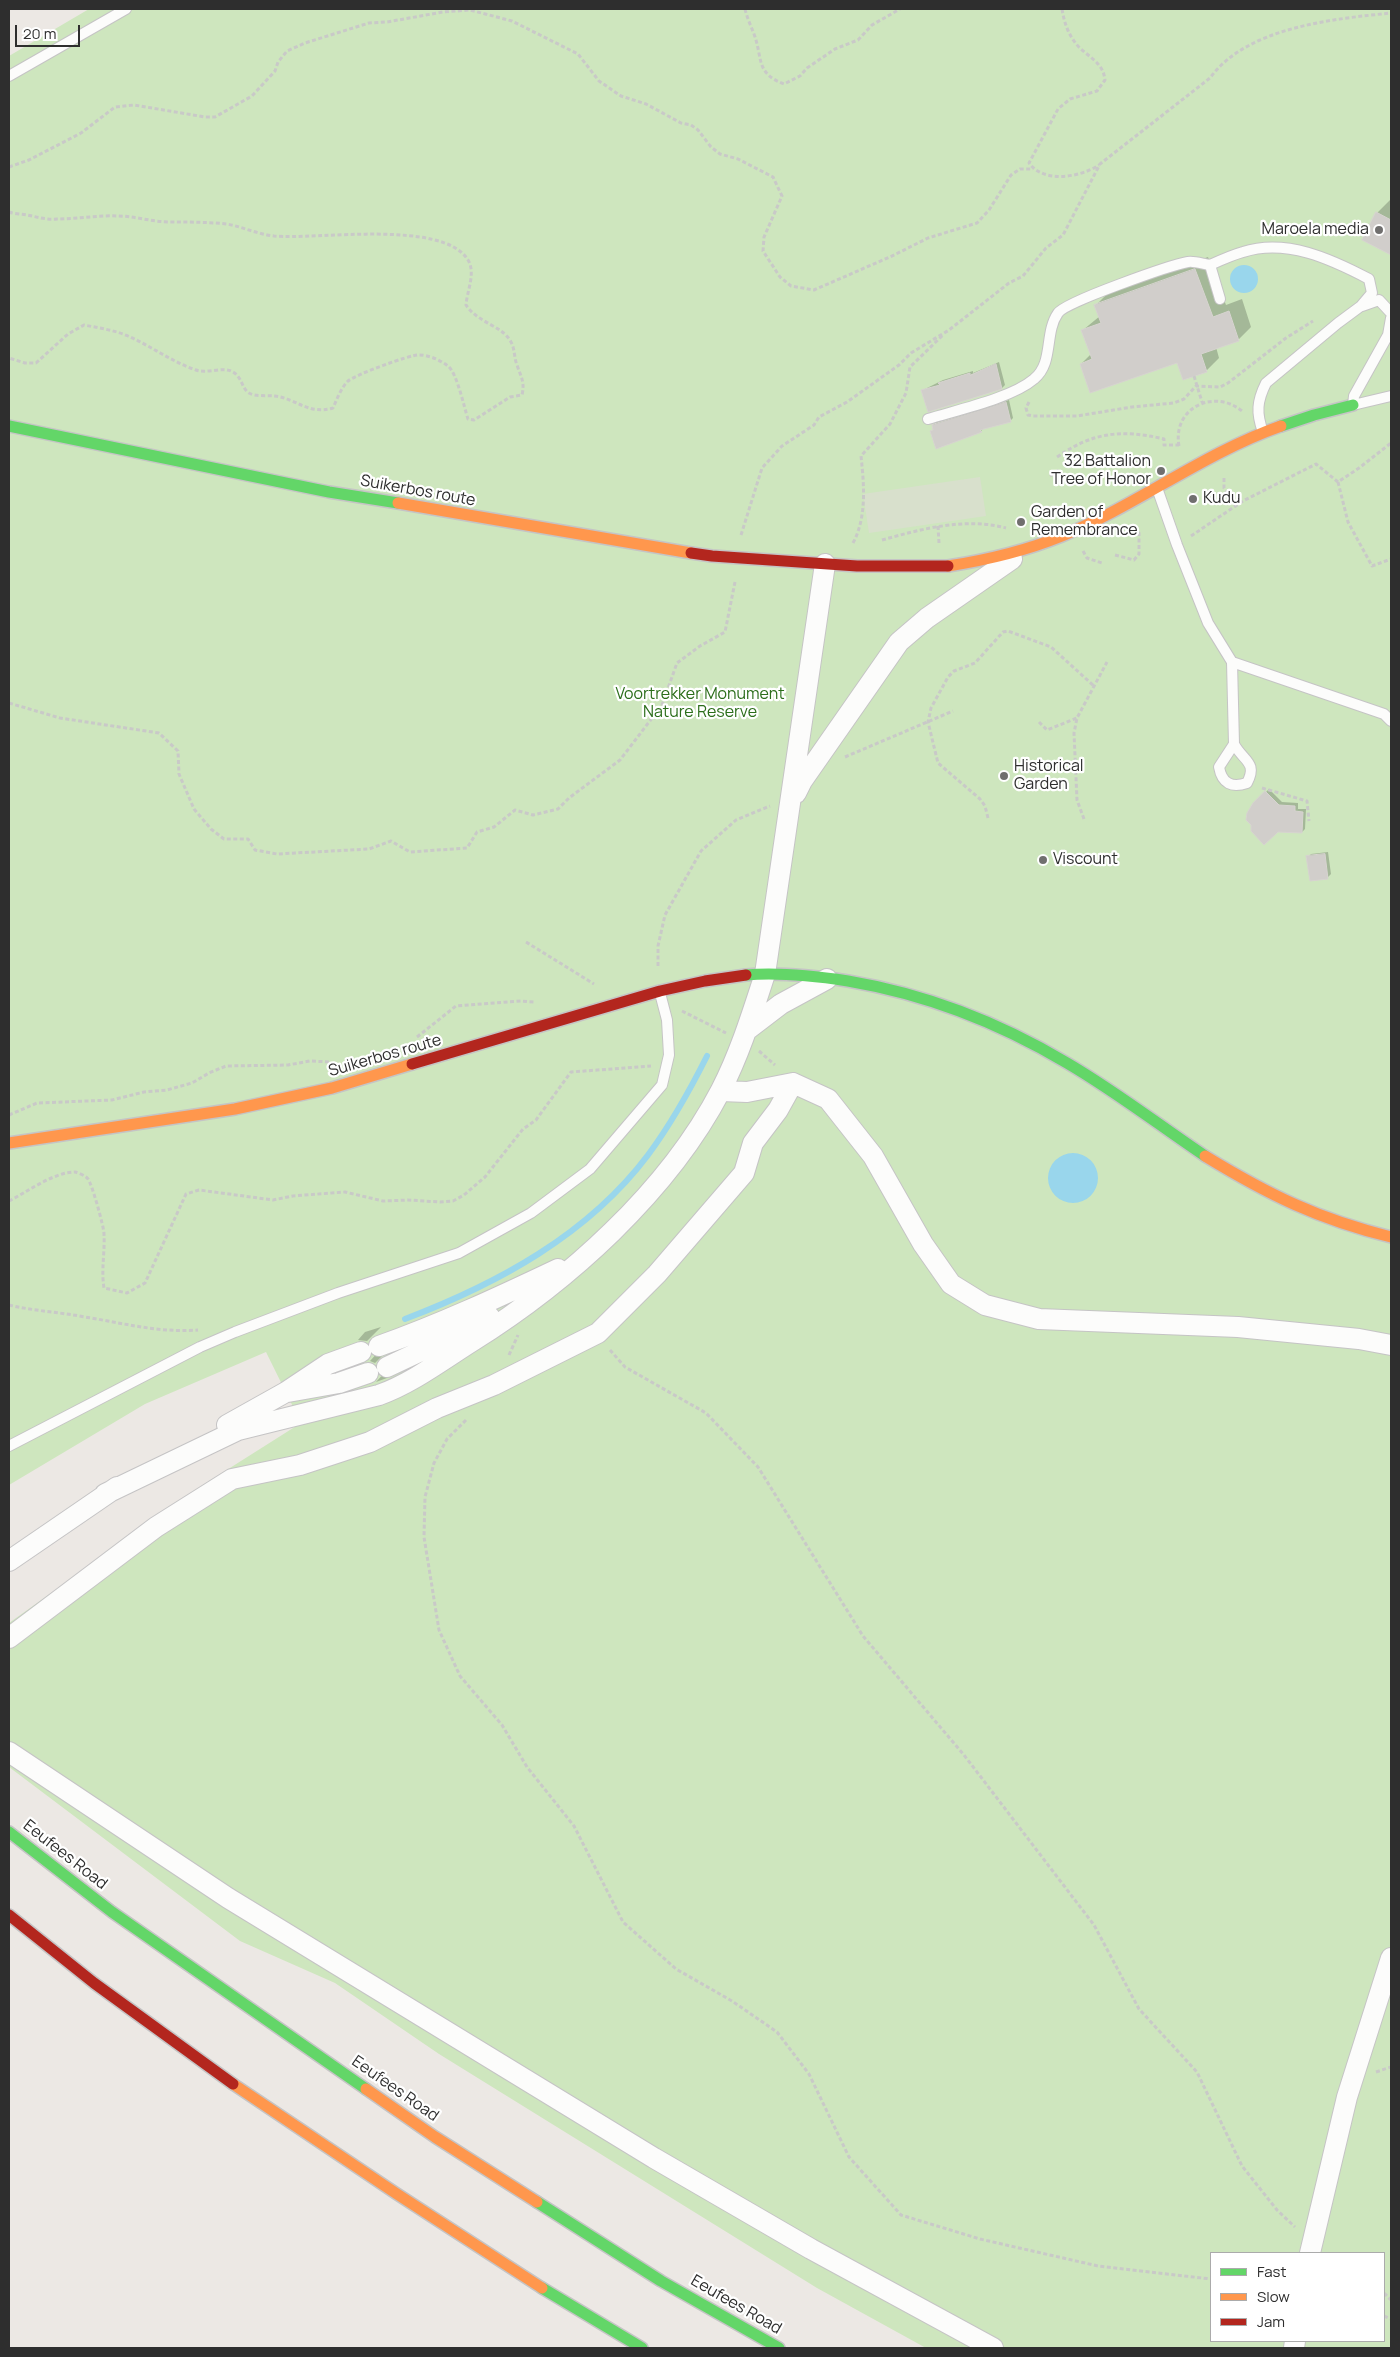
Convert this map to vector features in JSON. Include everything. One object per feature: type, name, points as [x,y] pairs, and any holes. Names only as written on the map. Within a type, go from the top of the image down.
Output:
[{"type":"street","name":"Suikerbos route","points":[[9,426],[329,492],[504,523],[712,556],[872,567],[938,567],[978,561],[1033,547],[1088,524],[1263,432],[1315,414],[1353,405]]},
{"type":"street","points":[[781,810],[899,642],[927,618],[1002,564],[1033,547]]},
{"type":"street","points":[[105,1494],[238,1430],[379,1395],[400,1387],[512,1316],[584,1256],[622,1221],[669,1170],[721,1091],[740,1033],[765,974],[781,810],[825,564]]},
{"type":"street","name":"Suikerbos route","points":[[9,1143],[235,1109],[332,1088],[703,980],[782,974],[827,979],[927,999],[994,1024],[1048,1052],[1102,1085],[1207,1159],[1266,1194],[1326,1220],[1391,1237]]},
{"type":"street","points":[[740,1033],[781,1004],[827,979]]},
{"type":"street","points":[[721,1091],[748,1092],[794,1082],[828,1099],[873,1156],[923,1244],[951,1284],[985,1305],[1039,1319],[1238,1326],[1359,1339],[1391,1345]]},
{"type":"street","points":[[9,1638],[156,1527],[232,1479],[300,1465],[370,1442],[437,1408],[494,1384],[598,1333],[657,1274],[744,1173],[753,1143],[778,1110],[794,1082]]},
{"type":"street","points":[[9,1561],[105,1494],[286,1392],[328,1364],[426,1329],[487,1303],[584,1256]]},
{"type":"street","points":[[286,1392],[339,1384],[378,1370],[455,1335],[584,1256]]},
{"type":"street","points":[[9,1752],[228,1898],[654,2158],[811,2249],[993,2348]]},
{"type":"street","name":"Eeufees Road","points":[[9,1832],[112,1912],[435,2137],[661,2281],[779,2348]]},
{"type":"street","points":[[9,1915],[81,1975],[263,2106],[443,2225],[642,2348]]},
{"type":"street","points":[[39,1954],[81,1975]]},
{"type":"street","points":[[1311,2248],[1348,2097],[1391,1958]]},
{"type":"lane","points":[[9,76],[126,9]]},
{"type":"lane","points":[[928,419],[1014,391],[1034,379],[1045,363],[1052,324],[1059,311],[1070,304],[1189,261],[1210,265],[1244,251],[1285,247],[1336,261],[1369,278],[1372,292],[1361,306],[1266,383],[1259,397],[1257,409],[1263,432]]},
{"type":"lane","points":[[1210,265],[1220,299]]},
{"type":"lane","points":[[1361,306],[1379,300],[1391,313]]},
{"type":"lane","points":[[1391,318],[1388,336],[1354,396],[1353,405],[1391,396]]},
{"type":"lane","points":[[1157,488],[1177,546],[1208,623],[1232,662],[1234,744],[1239,754],[1251,766],[1250,778],[1247,783],[1231,786],[1220,776],[1219,767],[1234,744]]},
{"type":"lane","points":[[1232,662],[1384,714],[1391,721]]},
{"type":"lane","points":[[9,1446],[200,1347],[338,1293],[458,1253],[531,1213],[590,1170],[662,1085],[669,1055],[667,1020],[660,991]]},
{"type":"path","points":[[745,9],[755,36],[763,70],[771,79],[784,84],[800,76],[807,68],[835,49],[858,40],[872,25],[900,9]]},
{"type":"path","points":[[1033,169],[1029,163],[1058,109],[1070,99],[1097,91],[1105,80],[1104,71],[1095,60],[1075,43],[1065,24],[1062,9]]},
{"type":"path","points":[[9,166],[29,160],[81,133],[115,107],[134,105],[215,117],[258,91],[287,51],[318,38],[369,24],[443,12],[470,10],[512,21],[578,54],[600,81],[622,96],[646,104],[681,123],[691,125],[720,154],[738,159],[773,177],[782,196],[764,237],[763,251],[780,277],[791,286],[814,290],[928,238],[977,223],[989,210],[1010,175],[1020,169],[1033,169],[1057,176],[1088,172],[1130,143],[1160,115],[1210,78],[1217,68],[1248,47],[1278,31],[1391,13]]},
{"type":"path","points":[[825,564],[854,542],[862,514],[864,485],[860,456],[890,424],[906,393],[910,367],[949,330],[1009,283],[1023,276],[1046,248],[1063,234],[1100,164]]},
{"type":"path","points":[[9,212],[55,220],[116,216],[143,221],[199,222],[240,227],[252,232],[274,236],[360,235],[373,233],[388,236],[425,238],[439,242],[456,249],[468,260],[471,271],[466,305],[483,322],[497,328],[511,341],[517,365],[524,378],[524,387],[522,395],[510,397],[474,420],[468,419],[455,378],[449,367],[432,358],[419,355],[409,356],[354,376],[346,383],[333,408],[323,411],[308,409],[277,396],[251,394],[246,391],[241,380],[234,373],[227,370],[197,371],[128,336],[84,325],[68,334],[36,363],[25,363],[9,358]]},
{"type":"path","points":[[1029,396],[1026,408],[1028,414],[1077,416],[1132,407],[1174,403],[1184,399],[1196,386],[1220,387],[1228,383],[1286,338],[1321,318]]},
{"type":"path","points":[[740,544],[762,468],[782,446],[814,424],[819,417],[847,402],[899,365],[911,353],[949,330]]},
{"type":"path","points":[[1194,376],[1202,402]]},
{"type":"path","points":[[1181,451],[1179,445],[1180,427],[1184,418],[1202,402],[1222,401],[1232,404],[1245,414]]},
{"type":"path","points":[[1057,457],[1082,442],[1118,434],[1138,433],[1164,439],[1164,445],[1179,445]]},
{"type":"path","points":[[1338,482],[1360,468],[1391,443]]},
{"type":"path","points":[[1177,546],[1236,506],[1316,464],[1338,482],[1348,522],[1372,566],[1391,559]]},
{"type":"path","points":[[1050,476],[1059,470]]},
{"type":"path","points":[[1223,474],[1224,488],[1236,506]]},
{"type":"path","points":[[877,542],[924,528],[946,525],[995,525],[1012,530]]},
{"type":"path","points":[[1114,556],[1134,560],[1139,554],[1139,533],[1133,529]]},
{"type":"path","points":[[1087,558],[1102,563]]},
{"type":"path","points":[[9,702],[60,718],[158,733],[178,751],[179,774],[194,809],[211,829],[224,839],[248,839],[255,850],[277,854],[369,848],[391,841],[410,852],[467,848],[477,832],[494,827],[515,810],[533,815],[558,809],[569,798],[620,760],[662,705],[676,663],[700,646],[725,632],[736,577]]},
{"type":"path","points":[[988,818],[985,806],[980,799],[938,763],[928,722],[930,708],[948,677],[954,671],[975,663],[1003,632],[1008,631],[1051,648],[1094,686]]},
{"type":"path","points":[[1084,819],[1077,800],[1077,777],[1073,746],[1077,718],[1107,662]]},
{"type":"path","points":[[843,758],[953,712]]},
{"type":"path","points":[[1039,722],[1047,730],[1077,718]]},
{"type":"path","points":[[1250,778],[1263,789],[1307,801],[1309,821]]},
{"type":"path","points":[[658,971],[658,946],[665,916],[700,851],[736,820],[781,810]]},
{"type":"path","points":[[526,942],[599,987],[590,989]]},
{"type":"path","points":[[412,1040],[456,1006],[521,1001],[543,1002]]},
{"type":"path","points":[[663,1002],[740,1033]]},
{"type":"path","points":[[9,1115],[37,1103],[112,1100],[144,1092],[167,1090],[192,1083],[209,1072],[226,1066],[288,1065],[310,1061],[337,1061]]},
{"type":"path","points":[[9,1201],[46,1180],[75,1172],[84,1176],[92,1185],[104,1231],[102,1277],[104,1288],[127,1293],[145,1283],[186,1194],[199,1190],[273,1200],[293,1196],[345,1192],[383,1201],[453,1201],[464,1195],[485,1177],[523,1129],[536,1120],[571,1072],[666,1064]]},
{"type":"path","points":[[9,1305],[82,1316],[138,1328],[173,1332],[201,1329]]},
{"type":"path","points":[[494,1384],[518,1333]]},
{"type":"path","points":[[598,1333],[625,1367],[706,1413],[758,1467],[863,1636],[964,1755],[1094,1925],[1139,2009],[1197,2072],[1242,2166],[1277,2210],[1311,2248]]},
{"type":"path","points":[[468,1418],[446,1439],[434,1463],[426,1497],[424,1537],[439,1630],[460,1676],[502,1725],[526,1767],[574,1826],[623,1922],[676,1969],[732,2001],[777,2032],[809,2074],[849,2157],[901,2215],[980,2239],[1098,2266],[1210,2280]]},
{"type":"green space","name":"Voortrekker Monument Nature Reserve","points":[[89,9],[1391,9],[1391,2348],[926,2348],[817,2288],[439,2054],[335,1983],[240,1941],[9,1767],[9,1623],[203,1485],[301,1423],[266,1352],[145,1404],[9,1485],[9,56]]},
{"type":"green space","points":[[980,477],[986,516],[869,533],[863,494]]},
{"type":"water","points":[[1244,265],[1254,269],[1258,279],[1254,289],[1244,293],[1234,289],[1230,279],[1234,269]]},
{"type":"water","points":[[1073,1153],[1082,1155],[1093,1164],[1098,1178],[1096,1187],[1087,1198],[1073,1203],[1064,1201],[1053,1192],[1048,1178],[1050,1169],[1059,1158]]},
{"type":"building","name":"Maroela media","points":[[1376,212],[1391,220],[1391,255],[1362,240]]},
{"type":"building","points":[[1195,269],[1213,317],[1229,311],[1239,341],[1201,354],[1207,372],[1183,380],[1177,363],[1090,393],[1080,364],[1092,359],[1081,330],[1101,323],[1094,305]]},
{"type":"building","points":[[996,364],[1002,389],[928,412],[921,390],[940,385],[938,383],[970,373],[970,375]]},
{"type":"building","points":[[1006,402],[1011,422],[980,430],[982,432],[936,449],[930,431],[933,430],[932,425]]},
{"type":"building","points":[[1265,791],[1279,805],[1295,806],[1295,811],[1303,812],[1302,833],[1278,832],[1264,845],[1251,831],[1251,825],[1246,820],[1247,813],[1253,803]]},
{"type":"building","points":[[1325,854],[1328,879],[1310,881],[1306,856]]},
{"type":"waterway","points":[[405,1319],[473,1290],[506,1273],[569,1233],[598,1209],[624,1184],[648,1155],[680,1107],[707,1056]]},
{"type":"traffic: fast","points":[[1281,426],[1353,405]]},
{"type":"traffic: fast","points":[[9,426],[329,492],[398,503]]},
{"type":"traffic: fast","points":[[746,975],[797,975],[848,981],[933,1002],[989,1023],[1042,1049],[1085,1074],[1205,1156]]},
{"type":"traffic: fast","points":[[9,1832],[112,1912],[366,2089]]},
{"type":"traffic: fast","points":[[537,2202],[661,2281],[779,2348]]},
{"type":"traffic: fast","points":[[542,2288],[642,2348]]},
{"type":"traffic: slow","points":[[948,566],[1006,554],[1062,536],[1117,510],[1225,450],[1281,426]]},
{"type":"traffic: slow","points":[[398,503],[691,553]]},
{"type":"traffic: slow","points":[[9,1143],[235,1109],[332,1088],[412,1064]]},
{"type":"traffic: slow","points":[[1205,1156],[1251,1183],[1317,1214],[1391,1237]]},
{"type":"traffic: slow","points":[[233,2084],[542,2288]]},
{"type":"traffic: slow","points":[[366,2089],[435,2137],[537,2202]]},
{"type":"traffic: jam","points":[[691,553],[857,566],[948,566]]},
{"type":"traffic: jam","points":[[412,1064],[660,991],[705,981],[746,975]]},
{"type":"traffic: jam","points":[[9,1915],[94,1983],[233,2084]]},
{"type":"place","name":"Maroela media","points":[[1379,230]]},
{"type":"place","name":"32 Battalion Tree of Honor","points":[[1161,471]]},
{"type":"place","name":"Kudu","points":[[1193,499]]},
{"type":"place","name":"Garden of Remembrance","points":[[1021,522]]},
{"type":"place","name":"Historical Garden","points":[[1004,776]]},
{"type":"place","name":"Viscount","points":[[1043,860]]}]
